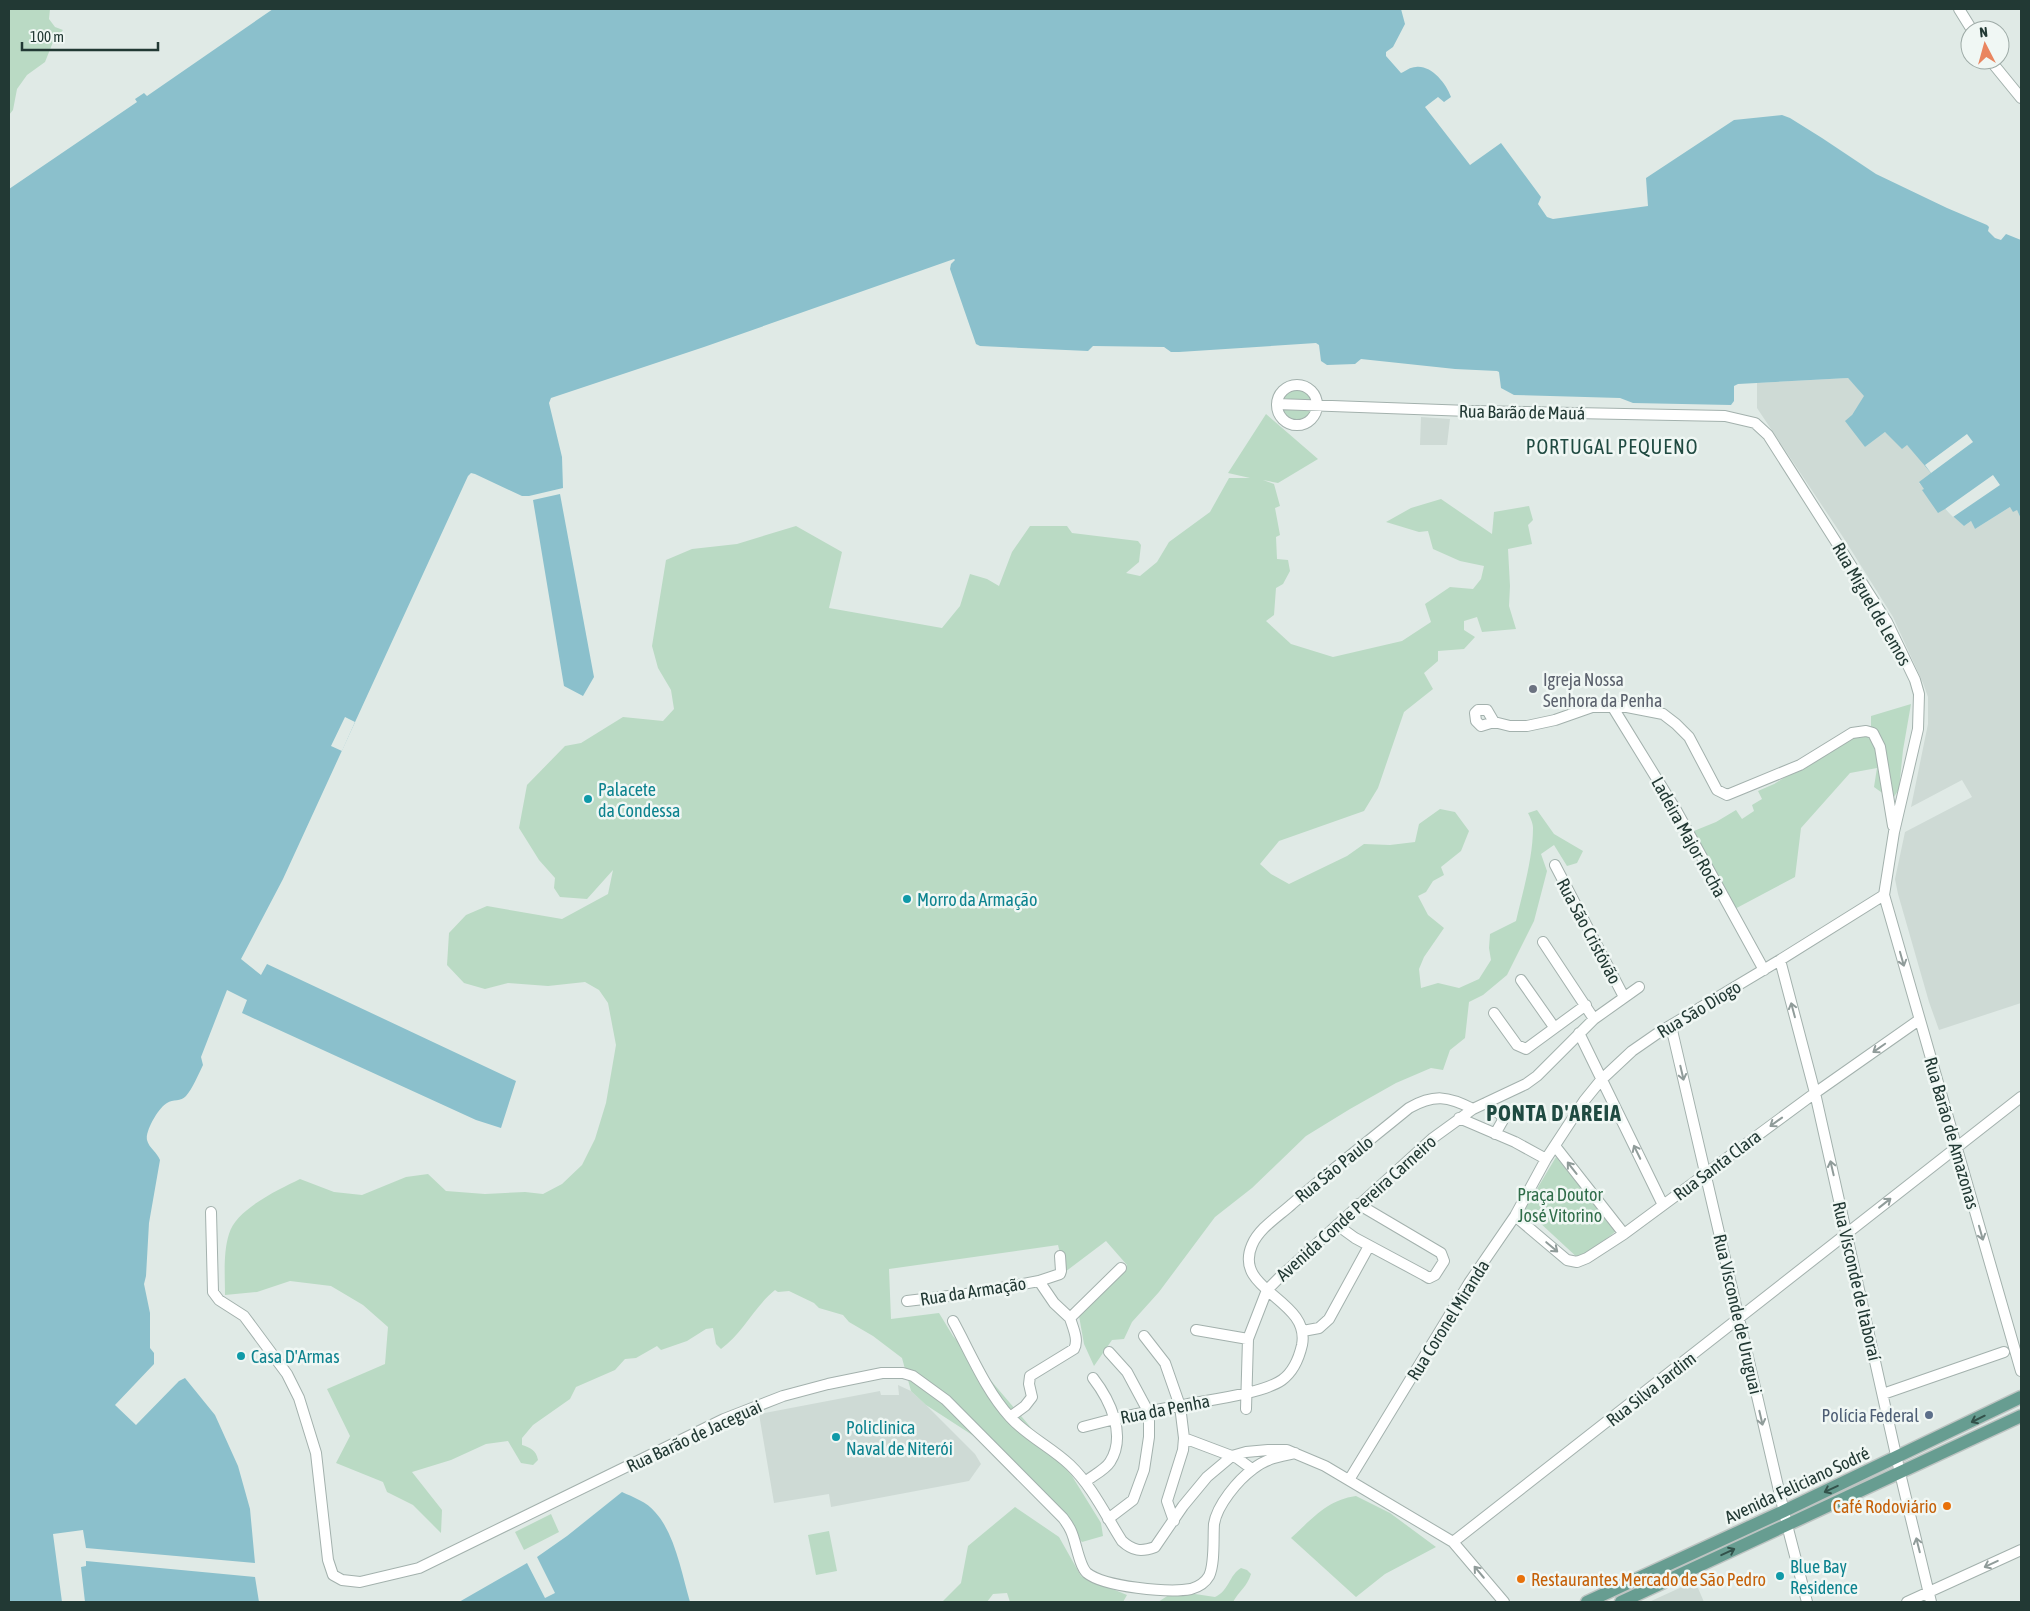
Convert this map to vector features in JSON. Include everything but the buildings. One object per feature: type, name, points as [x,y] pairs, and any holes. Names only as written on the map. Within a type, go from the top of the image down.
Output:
[{"type":"main road","name":"Avenida Feliciano Sodré","points":[[1587,1602],[1897,1458],[2021,1397]]},
{"type":"main road","name":"Avenida Feliciano Sodré","points":[[1620,1602],[2021,1416]]},
{"type":"street","points":[[1959,9],[1966,20]]},
{"type":"street","points":[[1998,70],[2021,98]]},
{"type":"street","points":[[1294,385],[1308,388],[1317,398],[1318,405],[1310,422],[1297,426],[1285,421],[1278,411],[1277,404],[1282,392],[1294,385]]},
{"type":"street","name":"Rua Barão de Mauá","points":[[1277,404],[1469,411],[1725,416]]},
{"type":"street","name":"Rua Miguel de Lemos","points":[[1725,416],[1755,422],[1768,435],[1887,622],[1915,680],[1919,694],[1918,729],[1894,832],[1884,895]]},
{"type":"street","points":[[1498,723],[1510,726],[1526,726],[1555,720],[1592,707],[1612,706],[1643,709],[1663,714],[1670,718],[1689,737],[1717,790],[1727,794],[1800,765],[1852,733],[1866,731],[1873,733],[1880,747],[1894,832]]},
{"type":"street","name":"Ladeira Major Rocha","points":[[1612,706],[1676,810],[1764,970]]},
{"type":"street","name":"Rua São Cristóvão","points":[[1555,866],[1624,996]]},
{"type":"street","name":"Rua São Diogo","points":[[1546,1159],[1584,1101],[1601,1080],[1632,1051],[1884,895]]},
{"type":"street","name":"Rua Barão de Amazonas","points":[[1884,895],[2021,1371]]},
{"type":"street","points":[[1544,942],[1594,1019]]},
{"type":"street","name":"Rua Visconde de Itaboraí","points":[[1780,960],[1815,1093],[1900,1473],[1930,1597]]},
{"type":"street","points":[[1521,980],[1554,1027]]},
{"type":"street","name":"Avenida Conde Pereira Carneiro","points":[[1246,1409],[1248,1339],[1267,1290],[1358,1204],[1433,1138],[1473,1109],[1526,1084],[1537,1076],[1594,1019],[1639,987]]},
{"type":"street","points":[[1494,1014],[1522,1048],[1529,1048],[1554,1027],[1586,1005]]},
{"type":"street","name":"Rua Santa Clara","points":[[1515,1216],[1567,1260],[1577,1262],[1593,1255],[1663,1206],[1815,1093],[1919,1020]]},
{"type":"street","name":"Rua Visconde de Uruguai","points":[[1671,1026],[1738,1319],[1807,1602]]},
{"type":"street","points":[[1579,1033],[1663,1206]]},
{"type":"street","name":"Rua Silva Jardim","points":[[1453,1542],[2021,1097]]},
{"type":"street","name":"Rua São Paulo","points":[[1303,1331],[1291,1310],[1253,1276],[1249,1266],[1252,1245],[1262,1231],[1325,1176],[1410,1108],[1424,1100],[1439,1098],[1450,1099],[1473,1109]]},
{"type":"street","points":[[1486,1104],[1501,1115],[1503,1120],[1495,1134]]},
{"type":"street","points":[[1459,1118],[1546,1159]]},
{"type":"street","points":[[1555,1146],[1624,1234]]},
{"type":"street","name":"Rua Coronel Miranda","points":[[1349,1480],[1469,1283],[1515,1216],[1546,1159]]},
{"type":"street","points":[[1337,1225],[1355,1238],[1429,1278],[1435,1275],[1444,1261],[1441,1253],[1358,1204]]},
{"type":"street","name":"Rua Barão de Jaceguai","points":[[212,1212],[213,1292],[219,1300],[244,1316],[288,1374],[299,1398],[316,1453],[328,1560],[333,1574],[342,1580],[360,1582],[418,1568],[724,1419],[783,1396],[873,1374],[903,1373],[913,1376],[946,1400],[1009,1461],[1063,1518],[1070,1528],[1083,1568],[1088,1573],[1107,1582],[1156,1590],[1191,1589],[1199,1586],[1209,1576],[1212,1567],[1215,1520],[1220,1506],[1229,1493],[1252,1469],[1275,1458],[1295,1454]]},
{"type":"street","points":[[1303,1331],[1319,1328],[1329,1319],[1369,1246]]},
{"type":"street","name":"Rua da Armação","points":[[907,1301],[974,1293],[1039,1281],[1060,1274],[1062,1271],[1060,1256]]},
{"type":"street","points":[[1010,1417],[1030,1401],[1032,1397],[1028,1384],[1030,1376],[1074,1349],[1076,1339],[1070,1318],[1121,1268]]},
{"type":"street","name":"Rua da Armação","points":[[1039,1281],[1054,1303],[1070,1318]]},
{"type":"street","name":"Rua da Armação","points":[[953,1321],[998,1401],[1010,1417],[1030,1436],[1070,1464],[1085,1482],[1122,1541],[1129,1547],[1137,1550],[1155,1547],[1207,1478],[1232,1456]]},
{"type":"street","points":[[1196,1330],[1248,1339]]},
{"type":"street","name":"Rua da Penha","points":[[1083,1427],[1115,1418],[1149,1413],[1268,1386],[1281,1380],[1291,1372],[1299,1356],[1303,1331]]},
{"type":"street","points":[[1144,1336],[1165,1363],[1180,1406],[1184,1438],[1183,1450],[1167,1501],[1174,1521]]},
{"type":"street","points":[[1108,1519],[1133,1500],[1144,1470],[1149,1437],[1149,1413],[1126,1372],[1109,1352]]},
{"type":"street","points":[[1882,1394],[2004,1352]]},
{"type":"street","points":[[1085,1482],[1109,1463],[1117,1441],[1115,1418],[1104,1393],[1093,1378]]},
{"type":"street","points":[[1184,1438],[1232,1456],[1252,1469]]},
{"type":"street","points":[[1232,1456],[1246,1452],[1287,1450],[1325,1466],[1453,1542],[1504,1602]]},
{"type":"street","points":[[1908,1602],[1930,1597],[2021,1550]]},
{"type":"shaded area","points":[[1848,378],[1865,396],[1852,415],[1865,447],[1885,432],[1907,445],[1914,452],[1973,442],[1919,483],[1964,526],[1971,521],[1975,529],[2010,507],[2017,510],[2021,519],[2021,1003],[1939,1030],[1929,1002],[1895,879],[1905,832],[1972,797],[1962,780],[1911,807],[1928,724],[1928,697],[1923,683],[1893,617],[1843,537],[1757,408],[1757,383]]},
{"type":"shaded area","points":[[1421,417],[1450,419],[1447,445],[1420,445]]},
{"type":"shaded area","points":[[898,1385],[911,1391],[975,1454],[981,1464],[969,1481],[831,1507],[829,1494],[774,1503],[759,1414],[880,1391],[881,1395],[899,1395]]},
{"type":"shaded area","points":[[1695,1581],[1704,1602],[1649,1602],[1684,1586]]},
{"type":"green space","points":[[9,9],[50,9],[49,19],[55,27],[63,30],[53,42],[45,62],[27,75],[17,89],[13,110],[9,115]]},
{"type":"green space","points":[[1295,387],[1308,391],[1313,395],[1316,403],[1279,403],[1283,393]]},
{"type":"green space","points":[[1279,406],[1316,407],[1312,417],[1301,423],[1293,422],[1284,417]]},
{"type":"green space","points":[[1266,414],[1318,459],[1278,483],[1263,480],[1274,484],[1280,506],[1275,508],[1280,535],[1276,537],[1277,559],[1288,560],[1290,571],[1283,584],[1276,588],[1274,615],[1266,621],[1291,644],[1333,657],[1402,641],[1431,622],[1425,604],[1450,587],[1473,589],[1481,579],[1484,566],[1460,561],[1433,549],[1428,531],[1419,532],[1386,522],[1411,508],[1441,499],[1492,534],[1494,512],[1529,506],[1533,520],[1528,525],[1532,544],[1508,549],[1509,606],[1516,629],[1482,632],[1477,617],[1464,621],[1464,630],[1475,637],[1464,649],[1438,651],[1438,661],[1424,673],[1433,689],[1404,712],[1378,788],[1364,811],[1279,841],[1260,864],[1271,874],[1289,884],[1347,856],[1364,844],[1390,845],[1415,842],[1419,824],[1440,809],[1455,812],[1469,831],[1461,851],[1441,867],[1444,875],[1433,881],[1426,892],[1418,896],[1428,915],[1444,928],[1424,957],[1419,969],[1421,988],[1438,983],[1459,988],[1479,979],[1491,960],[1489,948],[1490,934],[1516,921],[1533,839],[1533,826],[1528,813],[1537,810],[1554,834],[1583,851],[1577,863],[1567,866],[1554,845],[1541,854],[1547,871],[1534,921],[1507,975],[1483,995],[1469,1002],[1465,1038],[1450,1050],[1443,1070],[1431,1068],[1396,1083],[1306,1136],[1252,1188],[1215,1217],[1159,1292],[1132,1322],[1124,1339],[1112,1340],[1094,1366],[1084,1344],[1079,1316],[1127,1265],[1106,1241],[1065,1272],[1058,1245],[889,1269],[891,1319],[939,1313],[953,1336],[1072,1476],[1101,1523],[1103,1536],[1082,1542],[1000,1453],[926,1405],[911,1391],[902,1358],[873,1336],[849,1322],[843,1315],[819,1308],[814,1303],[789,1291],[778,1292],[775,1290],[729,1343],[721,1349],[716,1344],[713,1328],[706,1329],[687,1341],[661,1350],[657,1346],[636,1358],[625,1359],[615,1370],[576,1387],[570,1399],[533,1425],[522,1438],[522,1445],[533,1450],[536,1454],[538,1460],[533,1465],[521,1463],[508,1441],[486,1444],[451,1460],[412,1472],[442,1510],[441,1533],[413,1505],[387,1492],[383,1482],[336,1463],[350,1436],[327,1389],[385,1364],[388,1327],[363,1305],[331,1286],[290,1281],[257,1292],[225,1295],[225,1257],[229,1234],[240,1216],[259,1201],[300,1179],[334,1192],[362,1195],[406,1177],[428,1174],[446,1191],[485,1194],[525,1192],[543,1194],[562,1184],[582,1165],[595,1139],[606,1103],[616,1045],[608,1003],[599,990],[585,982],[548,986],[508,983],[485,989],[464,983],[447,965],[449,933],[466,915],[487,906],[562,919],[608,894],[613,870],[587,899],[560,897],[554,888],[555,878],[539,860],[519,828],[527,785],[565,746],[581,743],[623,717],[663,721],[674,709],[671,690],[658,668],[652,646],[666,560],[692,549],[737,544],[796,526],[842,552],[829,608],[942,628],[960,606],[970,574],[987,579],[999,586],[1012,552],[1030,526],[1067,526],[1072,533],[1138,541],[1141,545],[1139,562],[1126,573],[1140,576],[1157,562],[1169,542],[1210,512],[1229,478],[1250,478],[1228,473]]},
{"type":"green space","points":[[1911,704],[1899,789],[1892,800],[1874,787],[1877,768],[1850,773],[1801,828],[1795,877],[1731,911],[1689,833],[1716,822],[1736,810],[1742,819],[1754,811],[1752,805],[1762,799],[1758,791],[1774,784],[1851,737],[1865,734],[1874,743],[1879,756],[1881,738],[1871,731],[1871,716]]},
{"type":"green space","name":"Praça Doutor José Vitorino","points":[[1556,1157],[1616,1231],[1580,1260],[1525,1209]]},
{"type":"green space","points":[[1356,1496],[1390,1513],[1436,1547],[1385,1574],[1356,1597],[1291,1538],[1320,1511],[1346,1498]]},
{"type":"green space","points":[[1015,1507],[1059,1537],[1081,1576],[1127,1595],[1123,1602],[1010,1602],[1007,1593],[993,1594],[987,1602],[942,1602],[961,1583],[968,1546]]},
{"type":"green space","points":[[551,1514],[559,1532],[524,1550],[515,1532]]},
{"type":"green space","points":[[829,1531],[837,1571],[816,1575],[808,1535]]},
{"type":"green space","points":[[1241,1568],[1251,1574],[1233,1602],[1158,1602],[1175,1591],[1215,1597],[1223,1591]]},
{"type":"water","points":[[273,9],[1401,9],[1405,24],[1393,47],[1386,52],[1386,56],[1401,73],[1412,68],[1422,67],[1437,76],[1446,86],[1451,97],[1444,102],[1438,97],[1425,107],[1470,165],[1501,143],[1541,197],[1538,204],[1547,217],[1553,219],[1648,206],[1646,178],[1734,120],[1782,115],[1822,138],[1876,174],[1987,225],[1989,227],[1988,231],[1995,238],[2001,240],[2006,234],[2021,240],[2021,519],[2017,510],[2013,512],[2010,507],[1975,529],[1971,521],[1964,526],[1945,509],[1938,513],[1922,490],[1924,489],[1919,482],[1931,473],[1907,445],[1902,449],[1885,432],[1865,447],[1845,421],[1852,415],[1864,396],[1848,378],[1738,384],[1734,386],[1734,401],[1731,405],[1633,403],[1620,398],[1514,395],[1501,388],[1499,372],[1497,371],[1455,369],[1361,359],[1355,364],[1327,365],[1321,361],[1319,345],[1316,343],[1179,352],[1171,352],[1164,347],[1093,346],[1088,351],[980,346],[976,344],[950,269],[954,259],[704,347],[551,398],[549,403],[562,457],[563,488],[522,496],[475,474],[471,473],[468,476],[283,879],[241,959],[261,975],[267,964],[516,1081],[501,1128],[476,1120],[242,1013],[247,1000],[227,990],[201,1057],[203,1065],[189,1093],[184,1098],[164,1105],[153,1120],[148,1131],[148,1143],[160,1160],[149,1223],[144,1284],[150,1313],[150,1348],[154,1353],[154,1364],[115,1405],[136,1425],[179,1381],[185,1378],[215,1415],[238,1466],[250,1509],[255,1563],[86,1548],[83,1530],[53,1534],[62,1602],[9,1602],[9,189],[137,102],[135,99],[144,93],[147,96]]},
{"type":"water","points":[[560,494],[594,677],[583,696],[564,686],[533,500]]},
{"type":"water","points":[[622,1492],[648,1505],[662,1521],[673,1543],[690,1602],[459,1602],[527,1563],[545,1598],[555,1593],[537,1557],[567,1536]]},
{"type":"water","points":[[86,1561],[255,1577],[259,1602],[85,1602],[81,1567],[86,1566]]},
{"type":"pier","points":[[1967,434],[1973,442],[1931,473],[1925,465]]},
{"type":"pier","points":[[1993,475],[2000,485],[1953,517],[1945,509]]},
{"type":"pier","points":[[345,717],[355,722],[342,751],[331,746]]},
{"type":"place","name":"Igreja Nossa Senhora da Penha","points":[[1533,689]]},
{"type":"place","name":"Palacete da Condessa","points":[[588,799]]},
{"type":"place","name":"Morro da Armação","points":[[907,899]]},
{"type":"place","name":"Casa D'Armas","points":[[241,1356]]},
{"type":"place","name":"Polícia Federal","points":[[1929,1415]]},
{"type":"place","name":"Policlinica Naval de Niterói","points":[[836,1437]]},
{"type":"place","name":"Café Rodoviário","points":[[1947,1506]]},
{"type":"place","name":"Blue Bay Residence","points":[[1780,1576]]},
{"type":"place","name":"Restaurantes Mercado de São Pedro","points":[[1521,1579]]},
{"type":"district","name":"PORTUGAL PEQUENO","points":[[1612,446]]},
{"type":"district","name":"PONTA D'AREIA","points":[[1554,1113]]}]
